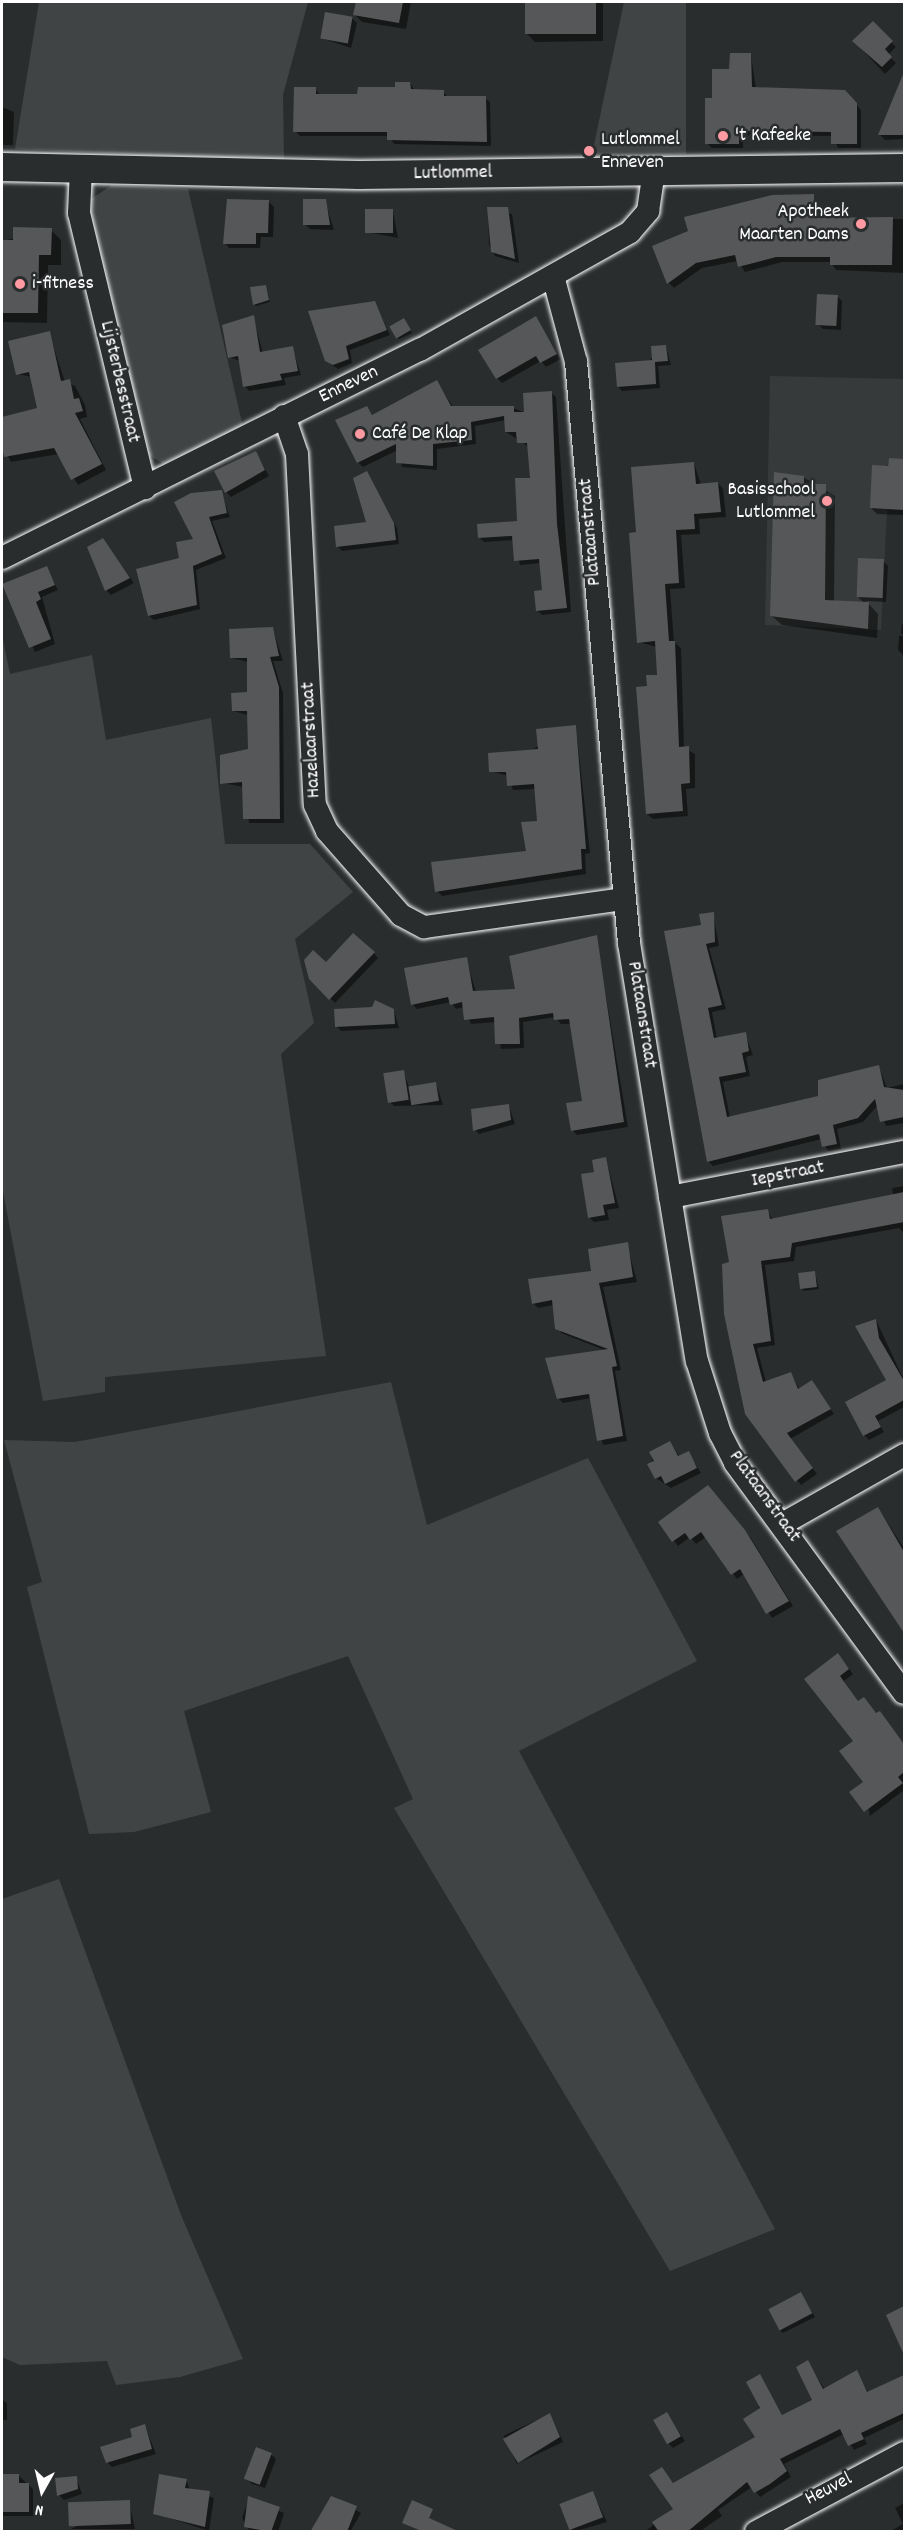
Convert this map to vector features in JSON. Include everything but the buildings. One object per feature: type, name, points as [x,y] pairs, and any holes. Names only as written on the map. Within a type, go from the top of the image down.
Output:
[{"type":"main road","name":"Lutlommel","points":[[2,167],[359,175],[904,168]]},
{"type":"street","name":"Lijsterbesstraat","points":[[81,169],[79,213],[146,488]]},
{"type":"street","name":"Enneven","points":[[2,558],[146,488],[553,276],[641,221],[648,211],[654,171]]},
{"type":"street","name":"Plataanstraat","points":[[553,276],[576,362],[624,899],[670,1197],[708,1401],[735,1463],[783,1524],[904,1693]]},
{"type":"street","name":"Hazelaarstraat","points":[[284,416],[297,454],[315,805],[327,831],[401,915],[424,927],[624,899]]},
{"type":"street","name":"Iepstraat","points":[[670,1197],[904,1152]]},
{"type":"street","points":[[783,1524],[904,1455]]},
{"type":"street","name":"Heuvel","points":[[763,2530],[904,2453]]},
{"type":"shaded area","points":[[39,2],[308,2],[283,95],[284,161],[15,149]]},
{"type":"shaded area","points":[[624,2],[686,2],[686,154],[591,159]]},
{"type":"shaded area","points":[[112,185],[188,189],[243,427],[168,467],[146,453],[89,212],[91,199]]},
{"type":"shaded area","name":"Basisschool Lutlommel","points":[[770,376],[904,379],[904,492],[888,492],[881,630],[765,625]]},
{"type":"shaded area","points":[[2,635],[10,674],[92,655],[106,740],[211,718],[225,844],[310,844],[353,892],[295,939],[314,1023],[281,1054],[326,1356],[105,1377],[105,1392],[43,1401],[2,1187]]},
{"type":"shaded area","points":[[391,1382],[427,1525],[588,1458],[697,1661],[519,1751],[775,2229],[670,2271],[394,1808],[413,1799],[348,1656],[184,1711],[211,1812],[134,1832],[89,1834],[27,1587],[42,1582],[4,1440],[75,1442]]},
{"type":"shaded area","points":[[59,1879],[181,2215],[243,2359],[180,2377],[116,2385],[107,2361],[20,2365],[2,2357],[2,1899]]},
{"type":"place","name":"'t Kafeeke","points":[[723,136]]},
{"type":"place","name":"Lutlommel Enneven","points":[[589,151]]},
{"type":"place","name":"Apotheek Maarten Dams","points":[[861,224]]},
{"type":"place","name":"i-fitness","points":[[20,284]]},
{"type":"place","name":"Café De Klap","points":[[360,434]]},
{"type":"place","name":"Basisschool Lutlommel","points":[[827,501]]}]
